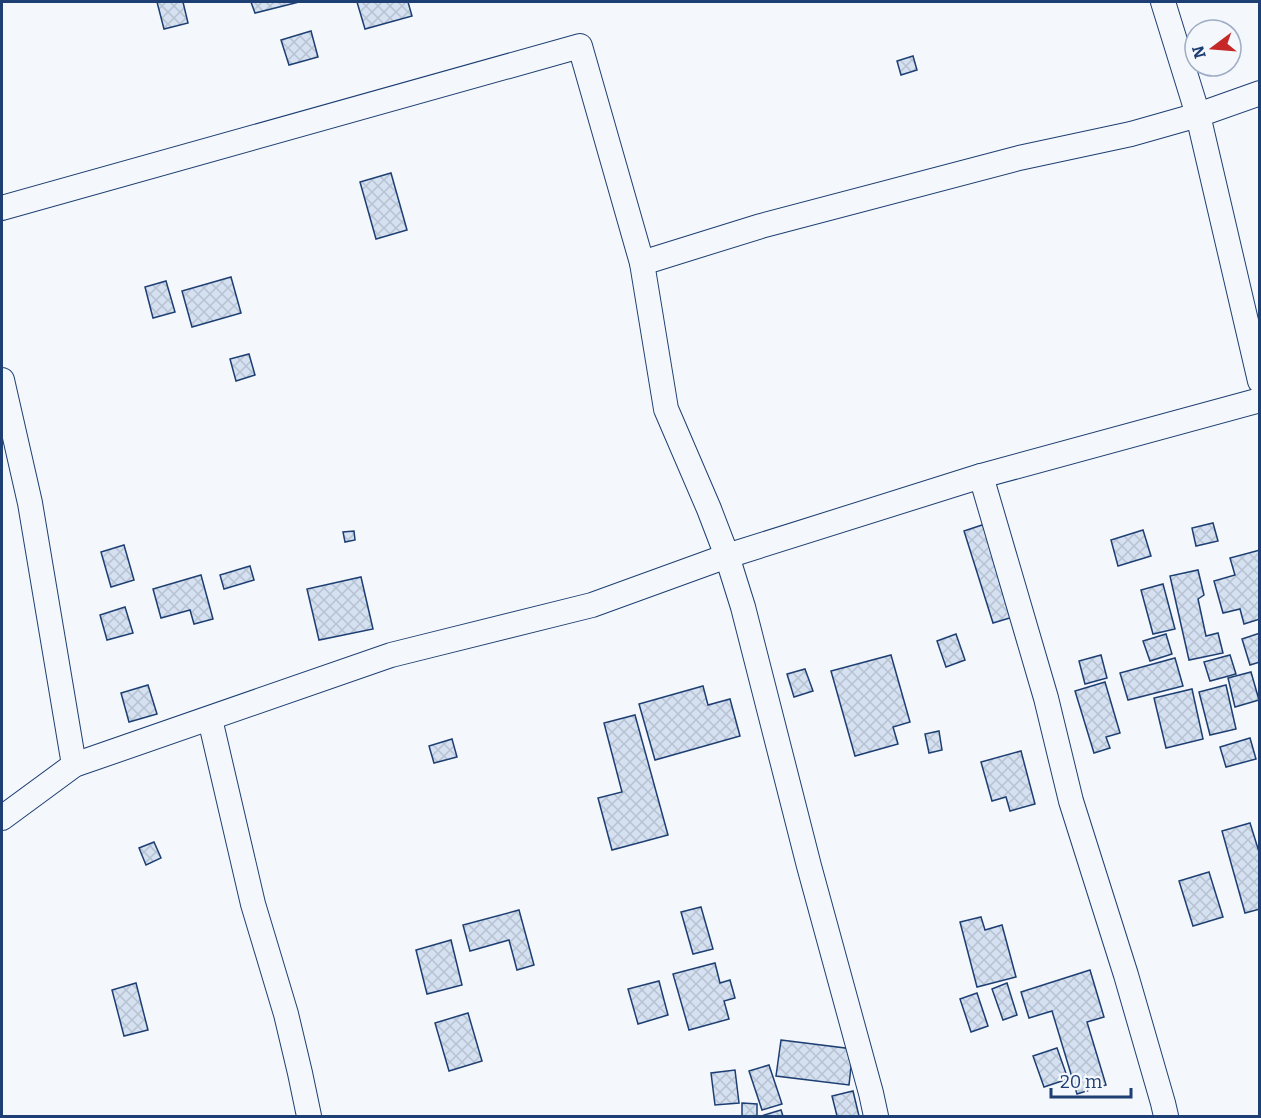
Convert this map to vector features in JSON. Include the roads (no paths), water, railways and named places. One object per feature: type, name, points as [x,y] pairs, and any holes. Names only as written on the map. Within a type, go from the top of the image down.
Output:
[{"type":"street","points":[[1162,2],[1198,115],[1260,381]]},
{"type":"street","points":[[2,208],[580,46],[642,263],[666,409],[709,509],[743,607],[876,1116]]},
{"type":"street","points":[[642,263],[761,226],[1019,158],[1131,134],[1198,115],[1260,93]]},
{"type":"street","points":[[2,380],[30,503],[74,765]]},
{"type":"street","points":[[2,818],[74,765],[391,655],[592,605],[727,556],[981,476],[1260,400]]},
{"type":"street","points":[[981,476],[1046,698],[1071,801],[1126,975],[1166,1116]]},
{"type":"street","points":[[210,719],[253,904],[286,1014],[309,1116]]}]
